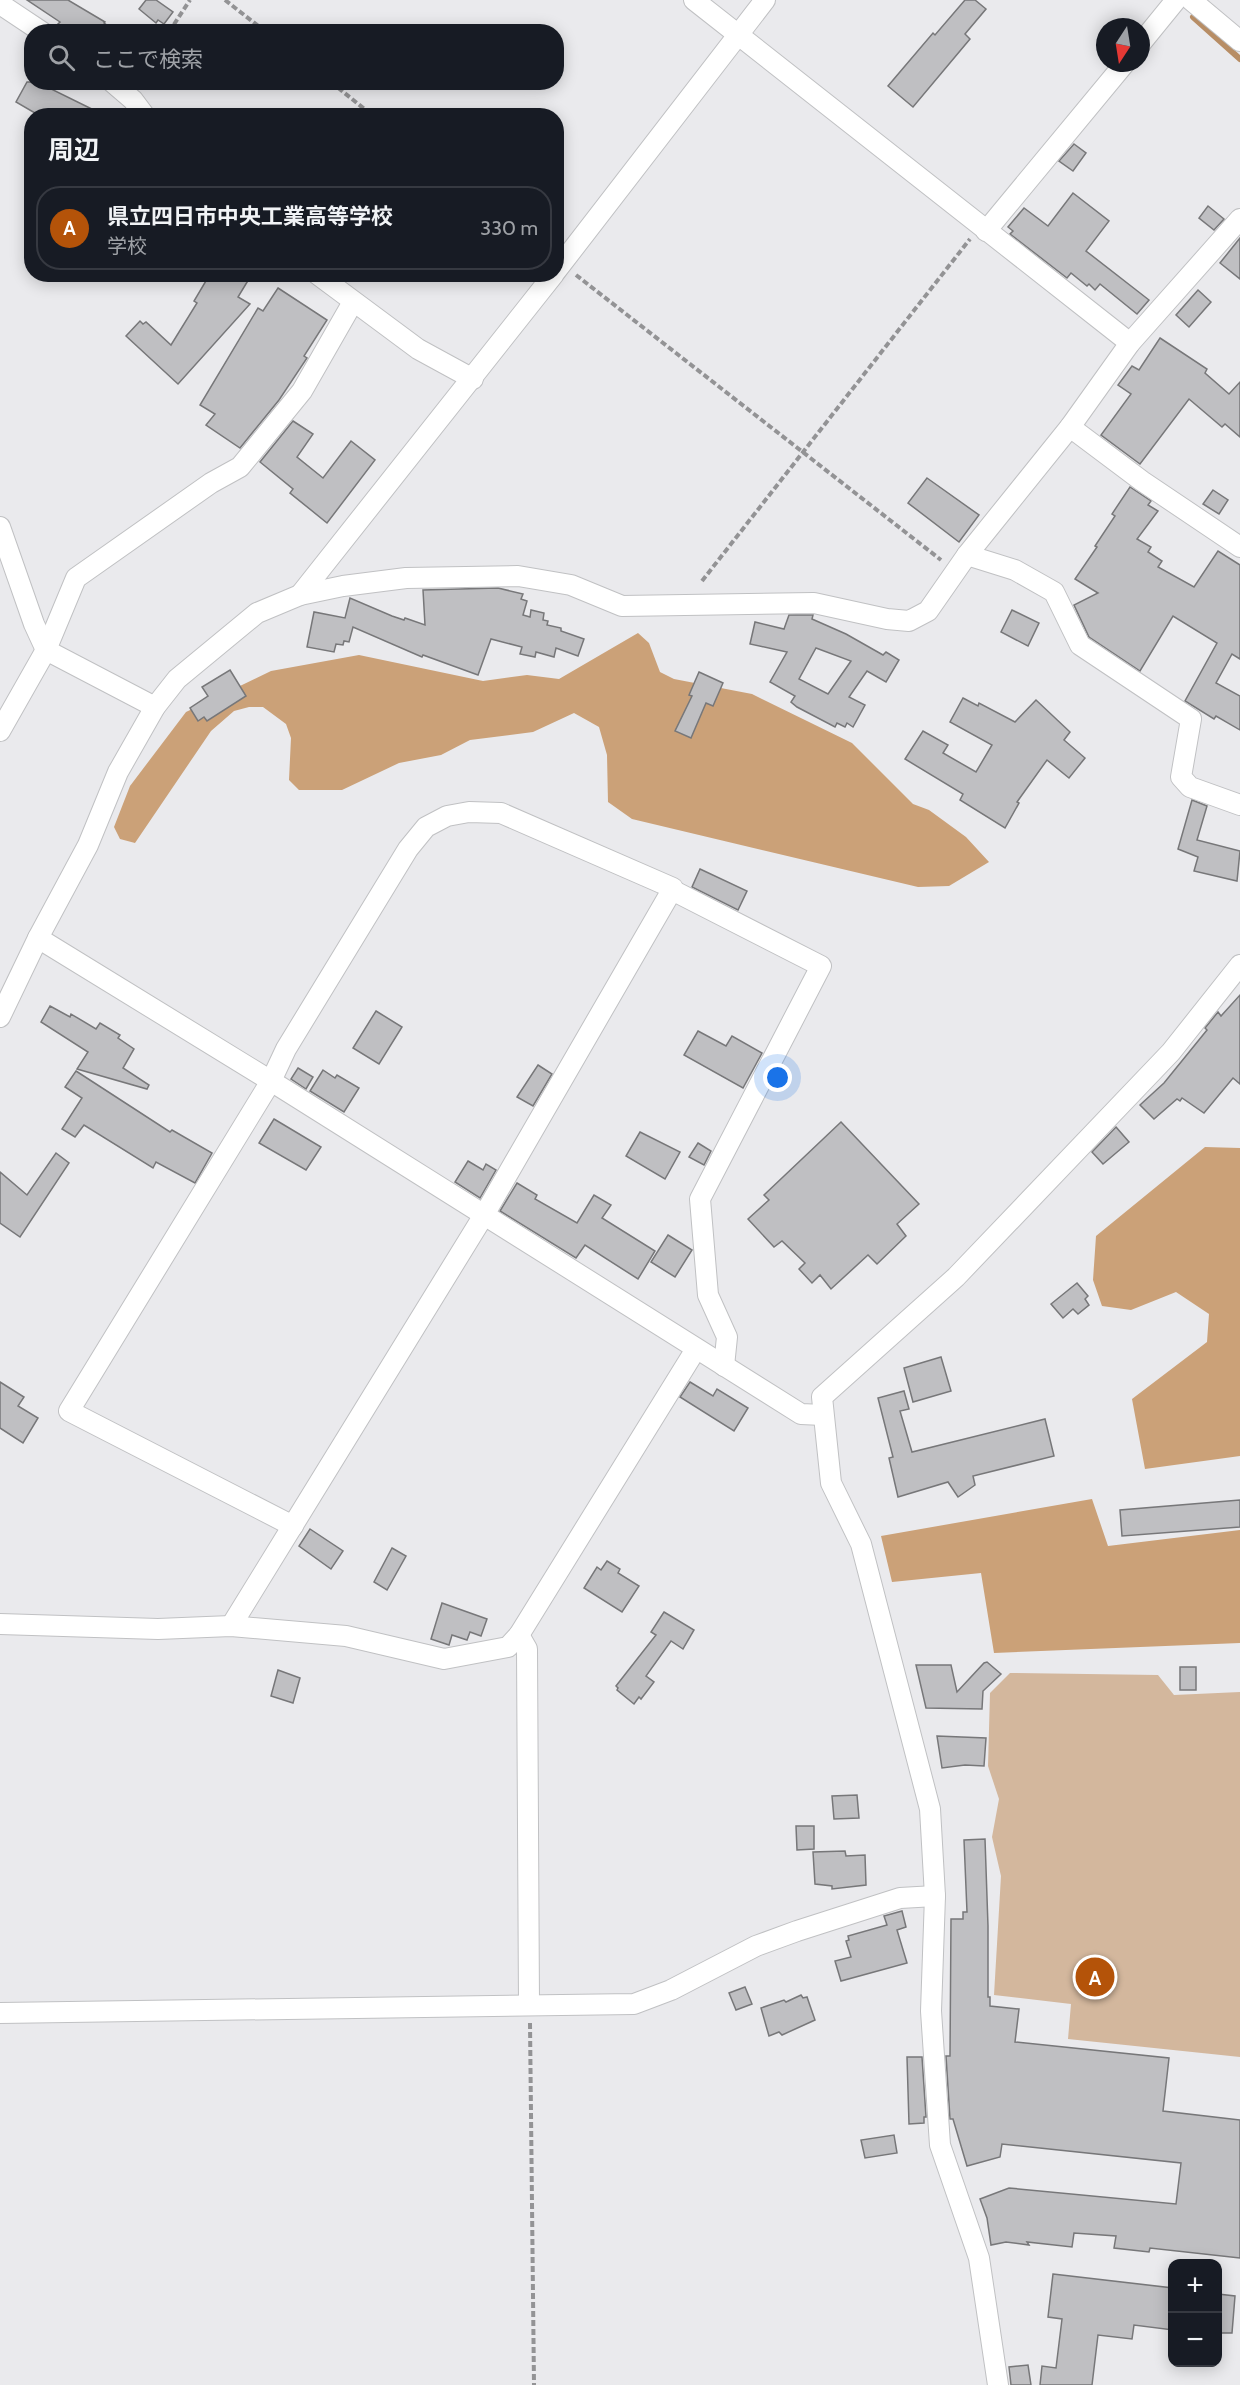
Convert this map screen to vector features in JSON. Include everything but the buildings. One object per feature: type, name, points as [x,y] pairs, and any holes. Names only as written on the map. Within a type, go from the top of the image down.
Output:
[{"type":"street","points":[[694,0],[1130,343]]},
{"type":"street","points":[[564,262],[765,0]]},
{"type":"street","points":[[1150,32],[1176,0]]},
{"type":"street","points":[[1191,0],[1240,41]]},
{"type":"street","points":[[0,4],[30,24]]},
{"type":"street","points":[[983,229],[1117,72]]},
{"type":"street","points":[[121,90],[139,108]]},
{"type":"street","points":[[0,1017],[38,938],[88,845],[118,772],[155,707],[177,679],[257,613],[300,595],[343,585],[406,578],[518,576],[571,585],[622,606],[814,603],[887,619],[909,621],[928,611],[967,555],[1070,427],[1130,343],[1240,219]]},
{"type":"street","points":[[327,282],[418,349],[473,379]]},
{"type":"street","points":[[300,595],[549,282]]},
{"type":"street","points":[[0,731],[46,650],[76,578],[211,483],[240,467],[302,391],[353,302]]},
{"type":"street","points":[[1070,427],[1142,481],[1240,548]]},
{"type":"street","points":[[0,527],[34,624],[46,650],[155,707]]},
{"type":"street","points":[[967,555],[1015,570],[1054,592],[1080,645],[1191,719],[1181,777],[1190,787],[1240,805]]},
{"type":"street","points":[[293,1526],[69,1411],[271,1081],[286,1049],[408,849],[426,827],[447,816],[470,812],[501,813],[673,888],[672,890],[821,966],[700,1199],[708,1295],[727,1337],[724,1366]]},
{"type":"street","points":[[231,1626],[484,1215],[672,890]]},
{"type":"street","points":[[38,938],[271,1081],[801,1414],[823,1415]]},
{"type":"street","points":[[998,2385],[979,2258],[940,2145],[931,2011],[935,1896],[930,1809],[861,1544],[831,1483],[822,1397],[956,1277],[1171,1052],[1240,965]]},
{"type":"street","points":[[0,1624],[158,1629],[231,1626],[346,1636],[444,1659],[508,1647],[519,1635],[696,1349]]},
{"type":"street","points":[[519,1635],[527,1649],[530,2004]]},
{"type":"street","points":[[0,2013],[634,2004],[671,1990],[756,1946],[797,1931],[900,1898],[935,1896]]},
{"type":"path","points":[[174,24],[190,0]]},
{"type":"path","points":[[225,0],[256,24]]},
{"type":"path","points":[[341,90],[363,108]]},
{"type":"path","points":[[702,581],[983,229]]},
{"type":"path","points":[[564,274],[803,453],[955,572]]},
{"type":"path","points":[[530,2004],[534,2385]]},
{"type":"shaded area","points":[[638,633],[649,643],[660,672],[674,679],[752,694],[852,743],[913,804],[929,810],[966,837],[989,862],[949,886],[918,887],[632,819],[608,802],[607,755],[599,727],[574,713],[533,732],[470,740],[441,755],[399,763],[342,790],[299,790],[289,780],[291,738],[286,724],[263,707],[249,707],[234,711],[211,731],[135,843],[120,839],[114,827],[130,786],[186,712],[271,671],[359,655],[483,681],[527,675],[559,679]]},
{"type":"shaded area","points":[[1205,1147],[1240,1148],[1240,1456],[1145,1469],[1132,1399],[1207,1342],[1209,1314],[1176,1292],[1131,1310],[1102,1306],[1093,1280],[1096,1236]]},
{"type":"shaded area","points":[[1092,1499],[1108,1546],[1240,1530],[1240,1643],[994,1653],[981,1573],[892,1582],[881,1536]]},
{"type":"shaded area","points":[[1010,1673],[1158,1675],[1174,1695],[1240,1692],[1240,2057],[1068,2039],[1071,2004],[994,1995],[1001,1876],[992,1837],[999,1799],[988,1766],[990,1693]]},
{"type":"waterway","points":[[1193,17],[1240,59]]},
{"type":"place","name":"県立四日市中央工業高等学校","points":[[1095,1977]]}]
